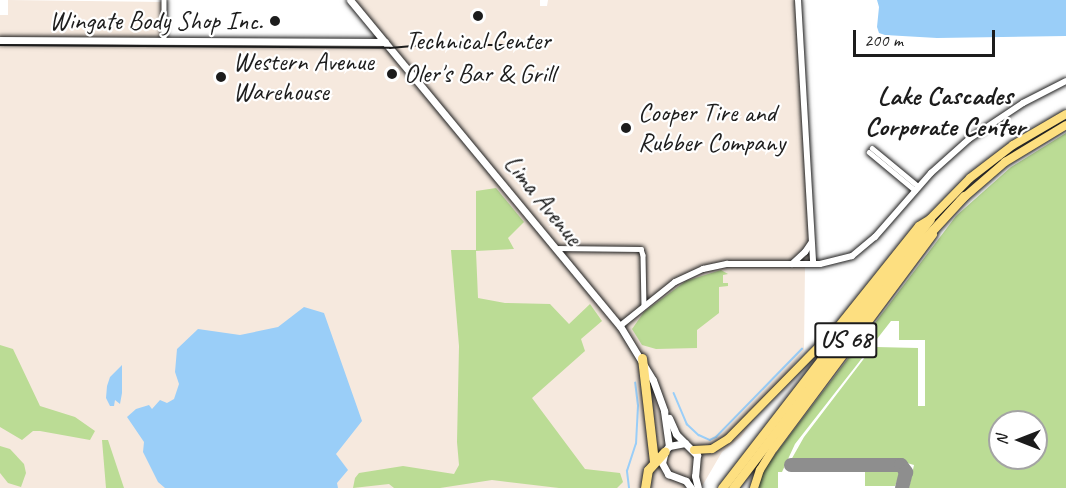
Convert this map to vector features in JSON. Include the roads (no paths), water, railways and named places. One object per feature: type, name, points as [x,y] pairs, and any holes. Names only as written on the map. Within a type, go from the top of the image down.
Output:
[{"type":"highway","name":"US 68","points":[[722,488],[930,219],[984,167],[1028,136],[1066,114]]},
{"type":"highway","name":"US 68","points":[[733,488],[916,248],[964,196],[1017,153],[1066,125]]},
{"type":"highway","points":[[754,488],[760,470],[774,448],[964,196]]},
{"type":"highway","points":[[694,450],[712,449],[728,439],[821,346],[919,226],[930,219]]},
{"type":"highway","points":[[642,358],[654,461]]},
{"type":"highway","points":[[645,488],[648,471],[667,448]]},
{"type":"main road","name":"Lima Avenue","points":[[350,0],[620,326],[654,380],[664,411],[667,448],[662,456],[664,469],[673,477],[686,481],[691,488]]},
{"type":"main road","points":[[0,40],[385,42]]},
{"type":"main road","points":[[664,411],[676,434],[694,450],[698,460],[695,476],[698,488]]},
{"type":"main road","points":[[667,448],[685,443]]},
{"type":"street","points":[[164,0],[164,40]]},
{"type":"street","points":[[798,0],[813,264]]},
{"type":"street","points":[[620,326],[675,282],[703,269],[730,264],[813,264],[842,260],[858,252],[875,237],[916,188],[984,128],[1023,103],[1066,81]]},
{"type":"street","points":[[871,150],[916,188]]},
{"type":"street","points":[[791,264],[805,252],[812,240]]},
{"type":"street","points":[[555,248],[640,249],[643,255],[644,306]]},
{"type":"water","points":[[877,0],[1066,0],[1066,36],[937,38],[885,35],[879,33],[877,27],[879,7]]},
{"type":"water","points":[[304,307],[324,313],[362,421],[336,454],[348,470],[337,483],[338,488],[165,488],[158,482],[143,452],[144,442],[127,417],[136,409],[149,405],[152,409],[160,400],[167,403],[174,399],[179,384],[175,372],[177,349],[198,329],[240,335],[278,327]]},
{"type":"water","points":[[122,365],[120,404],[115,400],[114,406],[110,406],[106,398],[107,386],[110,377]]},
{"type":"waterway","points":[[674,393],[687,424],[699,435],[710,440],[716,437],[802,349]]},
{"type":"waterway","points":[[629,488],[627,471],[636,444],[638,406],[635,383]]},
{"type":"railway","points":[[0,45],[390,48],[424,45],[517,45]]},
{"type":"place","name":"Technical Center","points":[[478,16]]},
{"type":"place","name":"Wingate Body Shop Inc.","points":[[275,21]]},
{"type":"place","name":"Oler's Bar & Grill","points":[[392,74]]},
{"type":"place","name":"Western Avenue Warehouse","points":[[221,77]]},
{"type":"place","name":"Cooper Tire and Rubber Company","points":[[626,128]]},
{"type":"district","name":"Lake Cascades Corporate Center","points":[[945,110]]}]
